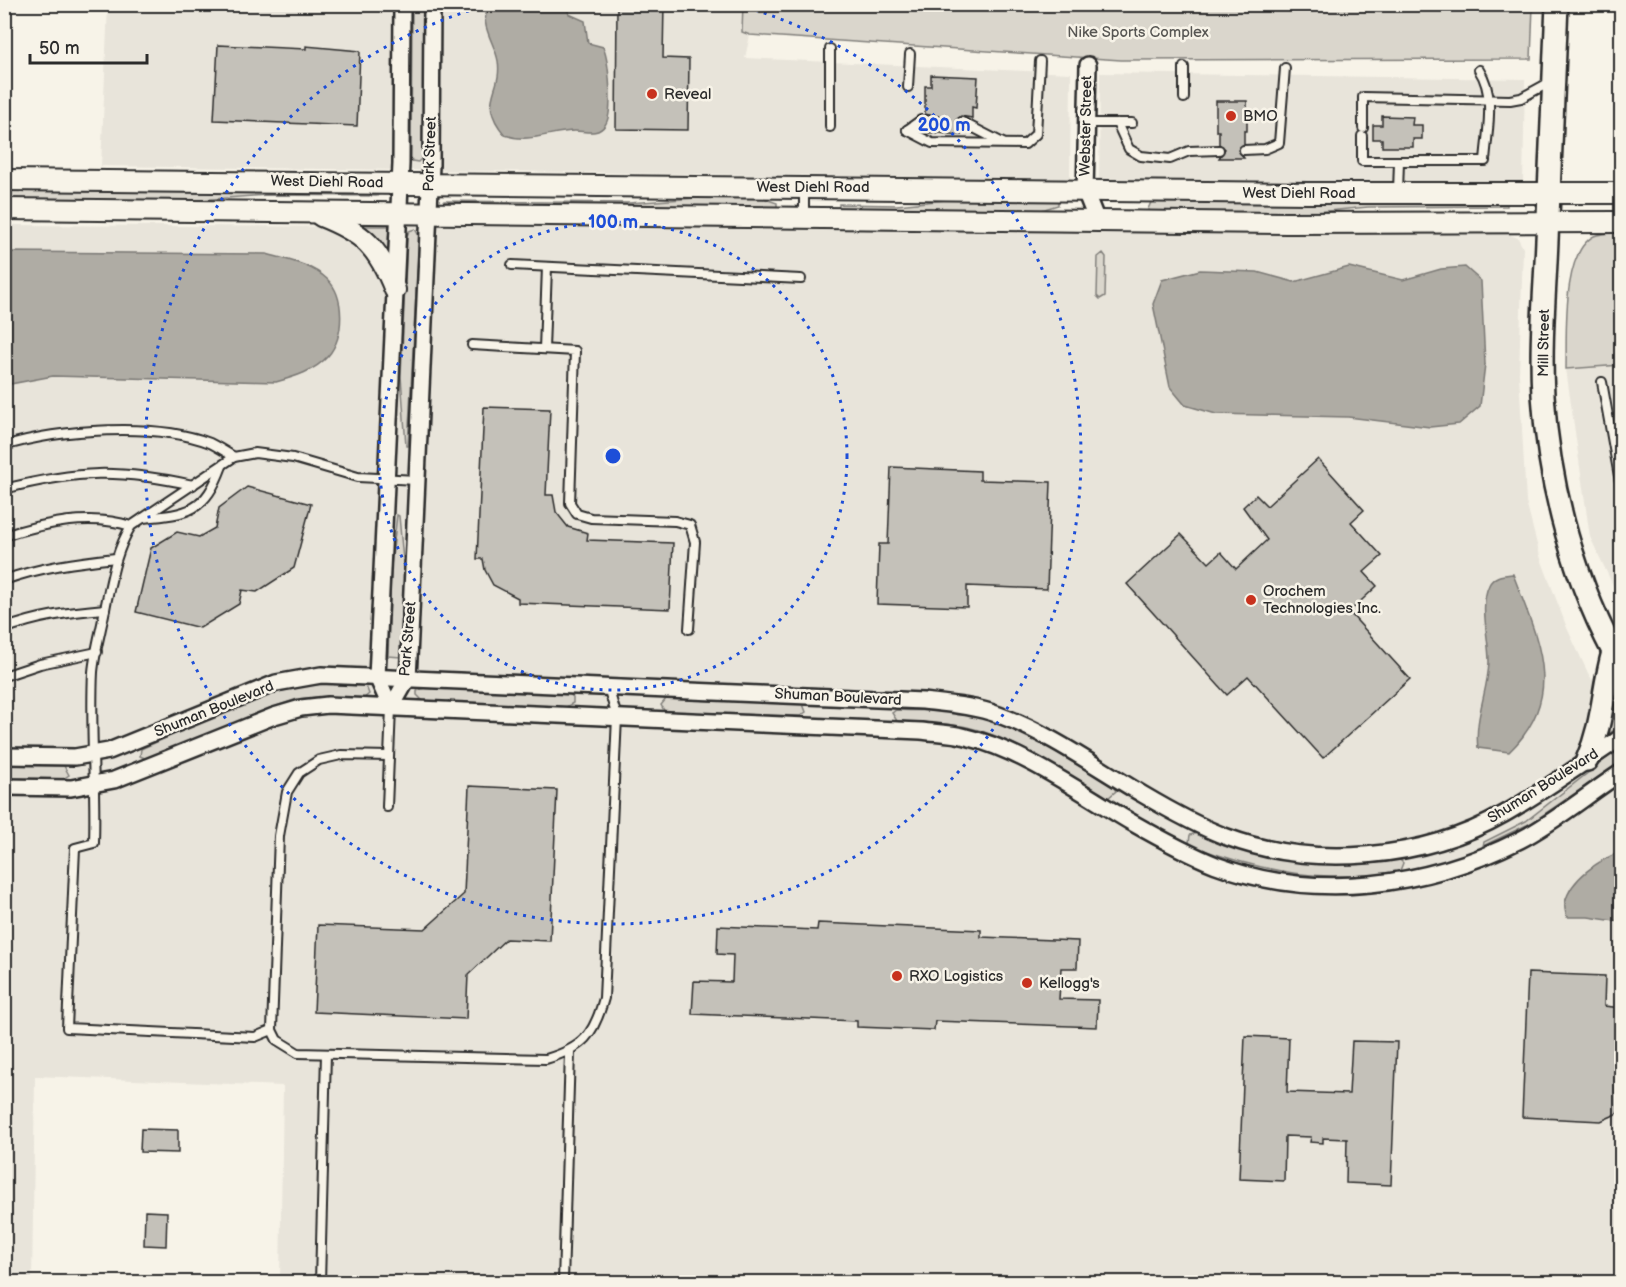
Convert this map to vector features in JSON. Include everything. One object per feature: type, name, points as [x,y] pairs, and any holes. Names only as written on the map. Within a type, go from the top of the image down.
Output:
[{"type":"main road","name":"Mill Street","points":[[1557,4],[1542,345],[1548,445],[1556,494],[1571,547],[1581,578],[1617,660]]},
{"type":"main road","points":[[1587,760],[1603,715],[1605,682],[1617,660]]},
{"type":"street","name":"Park Street","points":[[391,708],[377,677],[400,183],[402,4]]},
{"type":"street","name":"Park Street","points":[[391,708],[408,678],[430,184],[432,4]]},
{"type":"street","name":"Webster Street","points":[[1088,65],[1085,191],[1097,221]]},
{"type":"street","name":"West Diehl Road","points":[[4,180],[1085,191],[1622,193]]},
{"type":"street","name":"West Diehl Road","points":[[4,210],[1097,221],[1622,222]]},
{"type":"street","points":[[310,212],[344,225],[368,242],[383,260],[395,290]]},
{"type":"street","name":"Shuman Boulevard","points":[[4,756],[54,758],[109,751],[276,682],[321,675],[923,701],[974,708],[1026,726],[1199,826],[1229,838],[1309,854],[1357,855],[1405,850],[1448,839],[1502,815],[1622,737]]},
{"type":"street","name":"Shuman Boulevard","points":[[4,787],[71,788],[94,785],[143,771],[274,716],[301,708],[328,705],[921,731],[966,736],[1010,752],[1174,846],[1218,866],[1272,880],[1327,886],[1370,885],[1457,867],[1521,839],[1622,772]]},
{"type":"lane","points":[[830,49],[830,127]]},
{"type":"lane","points":[[908,87],[910,54]]},
{"type":"lane","points":[[937,124],[907,130],[932,143],[1026,144],[1036,134],[1040,61]]},
{"type":"lane","points":[[1184,67],[1184,98]]},
{"type":"lane","points":[[1244,150],[1265,149],[1279,143],[1285,68]]},
{"type":"lane","points":[[1479,70],[1487,82],[1489,100],[1485,161],[1362,161],[1363,97],[1489,100],[1521,98],[1553,80]]},
{"type":"lane","points":[[1086,123],[1131,123]]},
{"type":"lane","points":[[1117,123],[1129,149],[1141,156],[1170,159],[1188,151],[1219,150]]},
{"type":"lane","points":[[961,125],[1006,145]]},
{"type":"lane","points":[[1398,193],[1399,161]]},
{"type":"lane","points":[[804,188],[804,218]]},
{"type":"lane","points":[[512,265],[801,279]]},
{"type":"lane","points":[[544,349],[547,267]]},
{"type":"lane","points":[[472,345],[575,351],[570,503],[577,514],[591,518],[675,521],[690,525],[695,542],[689,629]]},
{"type":"lane","points":[[1602,382],[1622,493]]},
{"type":"lane","points":[[4,446],[41,436],[86,431],[129,431],[180,435],[211,444],[234,457]]},
{"type":"lane","points":[[272,1030],[255,1037],[67,1028],[75,848],[94,843],[93,670],[116,558],[131,526],[234,457],[255,453],[293,458],[358,477],[417,480]]},
{"type":"lane","points":[[142,518],[176,515],[196,508],[206,500],[215,486],[223,465]]},
{"type":"lane","points":[[4,489],[55,476],[104,472],[144,475],[193,485]]},
{"type":"lane","points":[[4,536],[30,528],[81,520],[109,519],[131,526]]},
{"type":"lane","points":[[4,580],[30,571],[73,562],[116,558]]},
{"type":"lane","points":[[4,629],[47,615],[105,609]]},
{"type":"lane","points":[[4,676],[40,664],[97,652]]},
{"type":"lane","points":[[389,756],[341,755],[319,760],[300,773],[287,792],[279,836],[272,1030],[277,1040],[292,1051],[326,1054],[546,1059],[570,1052],[587,1038],[598,1021],[604,998],[617,717],[608,687]]},
{"type":"lane","points":[[387,807],[391,708]]},
{"type":"lane","points":[[563,1282],[570,1052]]},
{"type":"lane","points":[[320,1282],[326,1054]]},
{"type":"shaded area","points":[[108,5],[743,5],[742,32],[750,35],[745,58],[1071,73],[1070,179],[101,166]]},
{"type":"shaded area","points":[[491,5],[566,5],[569,14],[585,21],[588,43],[603,47],[607,63],[610,87],[608,119],[599,131],[575,131],[532,138],[505,135],[492,113],[491,105],[499,72],[485,18]]},
{"type":"shaded area","points":[[1100,73],[1525,79],[1523,184],[1099,183]]},
{"type":"shaded area","points":[[484,223],[1505,233],[1518,238],[1523,248],[1519,374],[1526,502],[1540,556],[1567,628],[1588,673],[1621,726],[1621,1282],[280,1282],[283,1086],[35,1076],[32,1282],[5,1282],[4,225],[380,227]]},
{"type":"shaded area","points":[[5,252],[267,254],[306,266],[321,274],[333,286],[341,316],[338,338],[328,356],[317,366],[297,376],[276,382],[53,376],[5,385]]},
{"type":"shaded area","points":[[1349,267],[1403,280],[1441,269],[1465,267],[1481,281],[1485,364],[1480,406],[1459,424],[1430,427],[1348,417],[1216,414],[1185,405],[1170,387],[1153,304],[1162,280],[1200,270],[1257,272],[1294,282]]},
{"type":"shaded area","points":[[1621,365],[1621,602],[1590,537],[1566,369]]},
{"type":"shaded area","points":[[1513,574],[1538,644],[1543,688],[1538,709],[1527,731],[1509,752],[1478,748],[1477,737],[1489,662],[1485,612],[1486,593],[1494,579]]},
{"type":"shaded area","points":[[1621,852],[1621,922],[1588,917],[1567,917],[1565,903],[1579,878],[1595,865]]},
{"type":"green space","name":"Nike Sports Complex","points":[[743,4],[1533,5],[1531,59],[1121,60],[750,35],[742,32]]},
{"type":"green space","points":[[412,5],[424,5],[423,157],[418,162],[412,161],[411,157]]},
{"type":"green space","points":[[5,189],[380,193],[377,196],[267,195],[173,202],[5,202]]},
{"type":"green space","points":[[737,195],[757,196],[777,203],[777,208],[444,205],[444,201],[629,203]]},
{"type":"green space","points":[[966,198],[1052,199],[1058,201],[1058,205],[1038,211],[839,209],[839,204],[897,205]]},
{"type":"green space","points":[[1152,200],[1507,202],[1507,206],[1368,207],[1287,215],[1152,213],[1148,209]]},
{"type":"green space","points":[[361,226],[389,226],[388,252]]},
{"type":"green space","points":[[415,229],[419,236],[408,446],[406,446],[401,376],[407,236],[409,231]]},
{"type":"green space","points":[[1621,232],[1621,365],[1566,369],[1568,296],[1576,259],[1583,245],[1594,236]]},
{"type":"green space","points":[[1103,253],[1106,257],[1105,296],[1100,299],[1097,296],[1098,257]]},
{"type":"green space","points":[[397,515],[399,516],[405,582],[401,657],[388,656],[391,566]]},
{"type":"green space","points":[[327,684],[366,686],[369,694],[364,698],[297,699],[268,709],[149,760],[140,756],[141,749],[255,699],[303,687]]},
{"type":"green space","points":[[424,688],[569,694],[573,697],[573,703],[566,707],[423,701],[417,695],[417,691]]},
{"type":"green space","points":[[666,699],[803,704],[806,712],[800,716],[665,712],[661,705]]},
{"type":"green space","points":[[1612,705],[1621,719],[1621,725],[1607,735]]},
{"type":"green space","points":[[896,710],[960,713],[1000,724],[1040,742],[1113,786],[1116,791],[1108,798],[1040,757],[986,732],[959,726],[897,721],[892,713]]},
{"type":"green space","points":[[1621,747],[1621,762],[1531,823],[1483,846],[1484,842],[1526,821]]},
{"type":"green space","points":[[5,765],[64,766],[69,775],[63,779],[5,778]]},
{"type":"green space","points":[[1197,833],[1247,851],[1296,860],[1346,862],[1399,859],[1403,863],[1399,873],[1344,876],[1295,873],[1247,864],[1195,847],[1189,843],[1190,835]]},
{"type":"building","name":"Reveal","points":[[617,4],[664,4],[663,58],[689,59],[688,130],[616,129]]},
{"type":"building","points":[[218,45],[306,49],[306,46],[360,51],[357,126],[214,120]]},
{"type":"building","points":[[931,75],[978,77],[976,108],[972,107],[972,118],[961,116],[956,120],[961,135],[937,133],[943,129],[942,118],[925,114],[925,86],[931,86]]},
{"type":"building","name":"BMO","points":[[1216,101],[1247,101],[1247,131],[1244,131],[1244,144],[1238,150],[1244,158],[1219,158],[1225,149],[1219,144],[1219,131],[1216,131]]},
{"type":"building","points":[[1382,116],[1413,117],[1412,125],[1422,125],[1422,139],[1413,139],[1413,147],[1382,147],[1382,139],[1373,139],[1373,125],[1382,125]]},
{"type":"building","points":[[484,407],[550,409],[546,495],[553,495],[556,512],[568,527],[588,533],[587,540],[673,543],[670,609],[518,603],[518,598],[493,585],[485,570],[483,559],[477,559]]},
{"type":"building","name":"Orochem Technologies Inc.","points":[[1318,459],[1364,510],[1351,522],[1382,556],[1364,572],[1377,586],[1349,612],[1410,679],[1323,758],[1248,676],[1227,695],[1127,584],[1181,534],[1209,563],[1221,552],[1236,569],[1267,540],[1243,507],[1256,495],[1267,506]]},
{"type":"building","points":[[891,467],[980,471],[980,480],[1051,482],[1047,589],[967,586],[967,607],[877,604],[879,544],[888,544]]},
{"type":"building","points":[[247,487],[311,504],[294,568],[257,592],[242,590],[239,604],[200,628],[136,612],[151,548],[177,532],[199,537],[215,528],[219,508]]},
{"type":"building","points":[[469,786],[557,790],[550,941],[506,939],[468,975],[466,1019],[314,1012],[318,925],[425,929],[464,894]]},
{"type":"building","points":[[818,923],[981,930],[981,937],[1078,941],[1077,968],[1061,968],[1059,999],[1098,1000],[1097,1027],[935,1021],[934,1030],[857,1027],[857,1021],[692,1014],[694,981],[732,982],[733,955],[717,954],[718,926],[817,930]]},
{"type":"building","points":[[1528,973],[1605,976],[1604,1006],[1622,1008],[1622,1110],[1601,1121],[1522,1117]]},
{"type":"building","points":[[1245,1036],[1289,1038],[1287,1092],[1349,1094],[1352,1041],[1397,1042],[1391,1185],[1346,1183],[1347,1139],[1323,1138],[1323,1143],[1310,1142],[1311,1137],[1285,1136],[1284,1181],[1239,1179]]},
{"type":"building","points":[[141,1129],[178,1130],[178,1153],[140,1152]]},
{"type":"building","points":[[145,1211],[167,1212],[166,1246],[144,1245]]},
{"type":"place","name":"Reveal","points":[[652,94]]},
{"type":"place","name":"BMO","points":[[1231,116]]},
{"type":"place","name":"Orochem Technologies Inc.","points":[[1251,600]]},
{"type":"place","name":"RXO Logistics","points":[[897,976]]},
{"type":"place","name":"Kellogg's","points":[[1027,983]]}]
